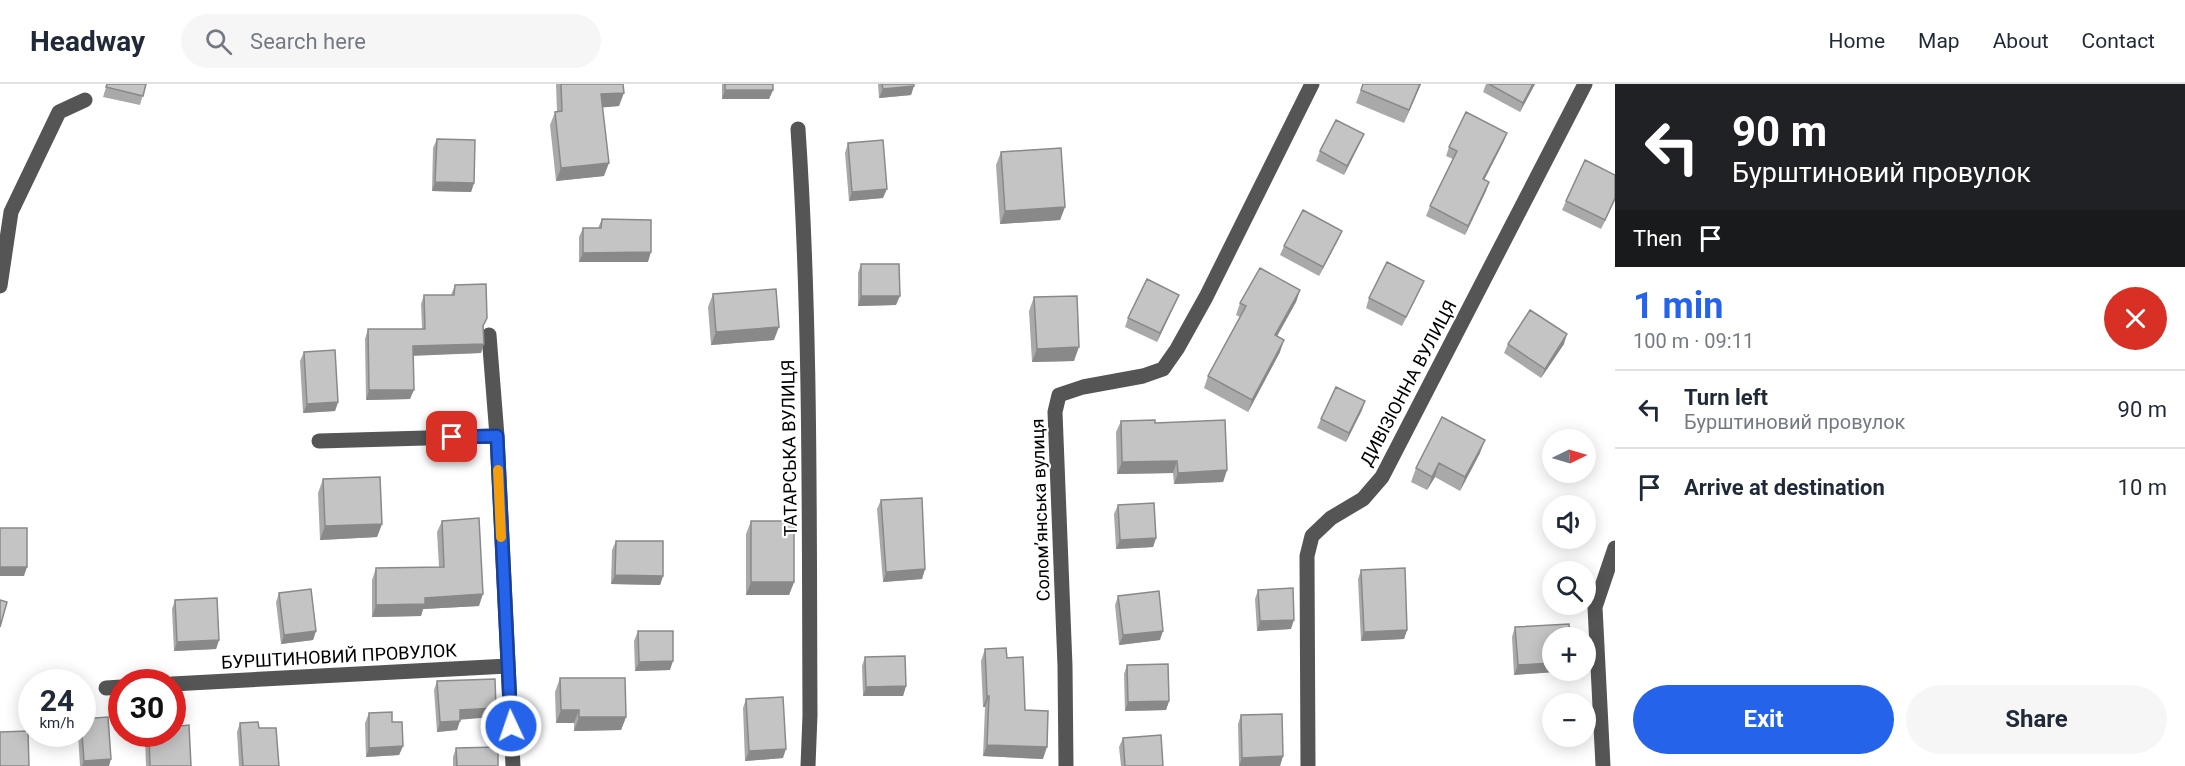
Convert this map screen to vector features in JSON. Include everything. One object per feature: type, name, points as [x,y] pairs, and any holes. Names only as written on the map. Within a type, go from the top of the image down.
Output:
[{"type":"street","name":"Соломʼянська вулиця","points":[[1066,766],[1065,666],[1055,412],[1059,395],[1083,387],[1143,376],[1163,369],[1206,297],[1312,84]]},
{"type":"street","name":"ДИВІЗІОННА ВУЛИЦЯ","points":[[1308,766],[1307,556],[1312,536],[1331,518],[1363,499],[1382,477],[1585,84]]},
{"type":"street","points":[[0,286],[11,212],[59,112],[85,100]]},
{"type":"street","name":"ТАТАРСЬКА ВУЛИЦЯ","points":[[798,129],[803,203],[808,364],[810,715],[808,766]]},
{"type":"street","points":[[489,335],[497,436],[513,766]]},
{"type":"street","points":[[319,441],[497,436]]},
{"type":"street","points":[[1603,766],[1595,607],[1615,548]]},
{"type":"street","name":"БУРШТИНОВИЙ ПРОВУЛОК","points":[[186,683],[508,666]]},
{"type":"building","points":[[107,84],[146,84],[143,96],[106,87]]},
{"type":"building","points":[[561,84],[623,84],[624,93],[601,94],[609,163],[561,168],[555,112],[562,111]]},
{"type":"building","points":[[725,84],[773,84],[773,90],[725,90]]},
{"type":"building","points":[[882,84],[914,84],[914,86],[883,89]]},
{"type":"building","points":[[1363,84],[1420,84],[1409,110],[1361,90]]},
{"type":"building","points":[[1489,84],[1533,84],[1523,103]]},
{"type":"building","points":[[1466,112],[1507,133],[1483,179],[1489,182],[1468,226],[1430,206],[1457,151],[1449,147]]},
{"type":"building","points":[[1336,120],[1364,134],[1347,166],[1320,151]]},
{"type":"building","points":[[437,139],[475,140],[474,183],[435,182]]},
{"type":"building","points":[[883,140],[887,189],[852,192],[848,143]]},
{"type":"building","points":[[1061,148],[1065,207],[1005,211],[1001,152]]},
{"type":"building","points":[[1585,160],[1615,175],[1615,198],[1605,220],[1566,201]]},
{"type":"building","points":[[1303,210],[1342,231],[1323,267],[1284,246]]},
{"type":"building","points":[[602,219],[651,220],[651,252],[583,253],[583,228],[601,228]]},
{"type":"building","points":[[1387,262],[1424,281],[1406,317],[1369,298]]},
{"type":"building","points":[[861,264],[899,264],[900,296],[861,296]]},
{"type":"building","points":[[1260,268],[1300,290],[1275,335],[1284,340],[1252,400],[1208,376],[1246,306],[1240,303]]},
{"type":"building","points":[[1147,279],[1179,295],[1160,333],[1128,318]]},
{"type":"building","points":[[486,284],[487,318],[483,326],[484,344],[413,346],[414,390],[369,390],[368,329],[425,329],[424,295],[454,295],[455,285]]},
{"type":"building","points":[[776,289],[779,327],[716,332],[713,294]]},
{"type":"building","points":[[1077,296],[1079,347],[1037,349],[1034,297]]},
{"type":"building","points":[[1530,310],[1567,334],[1545,369],[1508,344]]},
{"type":"building","points":[[335,350],[338,402],[307,404],[304,352]]},
{"type":"building","points":[[1336,387],[1365,401],[1349,433],[1321,419]]},
{"type":"building","points":[[1442,417],[1485,440],[1465,477],[1439,463],[1432,477],[1416,468]]},
{"type":"building","points":[[1155,420],[1155,423],[1225,420],[1227,470],[1178,473],[1177,461],[1122,462],[1121,421]]},
{"type":"building","points":[[380,477],[382,524],[325,526],[323,479]]},
{"type":"building","points":[[922,498],[925,569],[886,572],[881,500]]},
{"type":"building","points":[[1154,503],[1156,538],[1120,540],[1118,505]]},
{"type":"building","points":[[479,518],[483,594],[425,598],[425,604],[376,605],[376,568],[444,567],[442,521]]},
{"type":"building","points":[[751,521],[794,521],[794,582],[751,582]]},
{"type":"building","points":[[0,528],[27,528],[27,567],[0,567]]},
{"type":"building","points":[[616,541],[663,541],[663,576],[615,575]]},
{"type":"building","points":[[1405,568],[1407,630],[1364,632],[1361,570]]},
{"type":"building","points":[[1293,588],[1294,620],[1260,621],[1258,590]]},
{"type":"building","points":[[311,589],[316,631],[284,635],[279,593]]},
{"type":"building","points":[[1159,591],[1163,631],[1123,635],[1118,596]]},
{"type":"building","points":[[217,598],[219,640],[177,642],[175,600]]},
{"type":"building","points":[[0,600],[7,602],[0,627]]},
{"type":"building","points":[[1569,624],[1569,627],[1542,627],[1542,664],[1518,665],[1515,627]]},
{"type":"building","points":[[638,631],[673,631],[673,661],[639,662]]},
{"type":"building","points":[[1006,648],[1007,658],[1023,657],[1025,710],[1048,711],[1047,747],[987,745],[989,696],[987,696],[985,649]]},
{"type":"building","points":[[905,656],[906,686],[866,687],[865,657]]},
{"type":"building","points":[[1168,664],[1169,701],[1128,702],[1127,665]]},
{"type":"building","points":[[560,678],[625,678],[626,717],[579,717],[579,710],[561,710]]},
{"type":"building","points":[[495,679],[496,708],[460,710],[460,721],[440,722],[437,681]]},
{"type":"building","points":[[783,697],[786,749],[749,751],[746,699]]},
{"type":"building","points":[[392,712],[392,722],[402,722],[403,746],[369,748],[369,713]]},
{"type":"building","points":[[1282,714],[1283,756],[1242,758],[1241,715]]},
{"type":"building","points":[[108,717],[108,747],[110,747],[111,759],[84,761],[83,747],[96,747],[96,718]]},
{"type":"building","points":[[258,722],[259,728],[276,728],[279,766],[243,766],[240,723]]},
{"type":"building","points":[[186,725],[189,725],[191,766],[150,766],[149,747],[186,747]]},
{"type":"building","points":[[18,731],[18,747],[28,747],[29,766],[0,766],[0,732]]},
{"type":"building","points":[[1161,735],[1163,766],[1125,766],[1123,738]]},
{"type":"building","points":[[498,747],[498,766],[457,766],[456,748]]},
{"type":"slow traffic","points":[[498,470],[501,537]]},
{"type":"route","points":[[452,437],[497,436],[511,726]]}]
